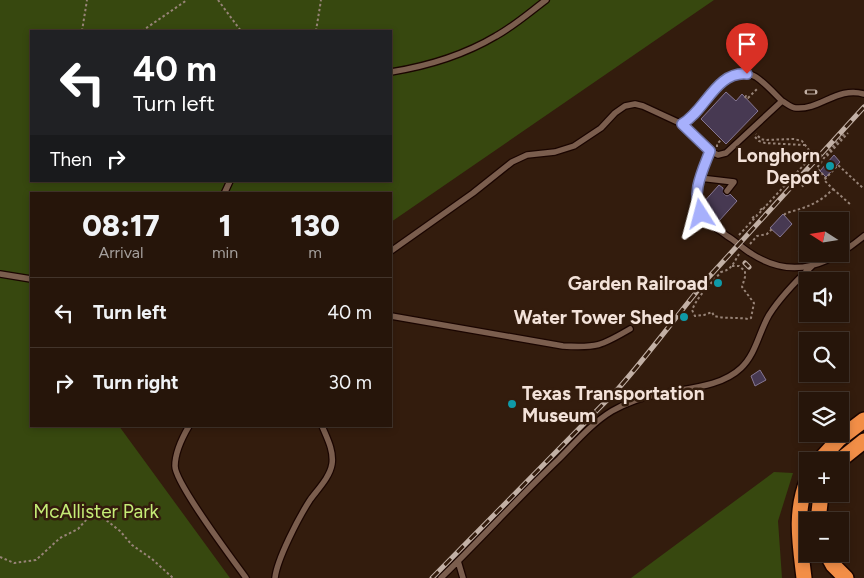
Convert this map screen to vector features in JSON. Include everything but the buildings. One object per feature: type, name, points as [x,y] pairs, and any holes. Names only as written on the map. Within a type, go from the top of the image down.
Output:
[{"type":"highway","points":[[827,452],[839,439],[864,420]]},
{"type":"highway","points":[[849,453],[864,441]]},
{"type":"highway","points":[[800,502],[798,530],[804,578]]},
{"type":"highway","points":[[832,562],[846,578]]},
{"type":"lane","points":[[392,72],[417,68],[458,55],[497,36],[546,0]]},
{"type":"lane","points":[[682,124],[693,116],[722,82],[732,75],[747,74],[754,76],[782,101],[796,108],[810,106],[854,91],[864,94]]},
{"type":"lane","points":[[392,250],[512,162],[527,155],[555,152],[574,146],[601,128],[615,113],[625,106],[635,104],[643,106],[682,124],[710,151],[718,155],[726,153],[782,101]]},
{"type":"lane","points":[[710,151],[700,178],[696,205],[734,240],[764,261],[797,268],[812,266],[830,260],[864,236]]},
{"type":"lane","points":[[700,178],[734,182],[727,191]]},
{"type":"lane","points":[[441,578],[586,432],[612,411],[656,394],[707,385],[723,379],[741,368],[754,350],[768,316],[778,301],[812,266]]},
{"type":"lane","points":[[0,274],[30,279]]},
{"type":"lane","points":[[392,316],[563,346],[591,348],[605,344],[630,329]]},
{"type":"lane","points":[[189,427],[177,451],[175,468],[182,486],[246,578]]},
{"type":"lane","points":[[275,578],[278,563],[308,504],[333,463],[330,445],[322,427]]},
{"type":"lane","points":[[458,561],[464,578]]},
{"type":"path","points":[[82,30],[87,0]]},
{"type":"path","points":[[143,30],[187,0]]},
{"type":"path","points":[[218,0],[240,30]]},
{"type":"path","points":[[316,30],[321,0]]},
{"type":"path","points":[[745,98],[746,96],[748,98],[763,83]]},
{"type":"path","points":[[848,133],[817,168],[826,178],[824,180],[850,204]]},
{"type":"path","points":[[826,158],[829,151],[844,134]]},
{"type":"path","points":[[805,144],[765,143],[759,141],[755,135],[765,140],[803,140],[821,163]]},
{"type":"path","points":[[802,163],[809,156],[813,155]]},
{"type":"path","points":[[734,240],[813,155]]},
{"type":"path","points":[[826,178],[838,165],[864,190]]},
{"type":"path","points":[[803,187],[802,184],[819,179],[822,174]]},
{"type":"path","points":[[784,215],[818,202],[833,189]]},
{"type":"path","points":[[760,210],[765,207]]},
{"type":"path","points":[[752,218],[757,216]]},
{"type":"path","points":[[732,266],[739,266],[745,271],[742,287],[754,303],[751,318],[721,318],[714,316],[712,312],[695,316],[692,310],[702,292],[722,272],[727,271],[732,266],[757,236],[767,234],[772,229]]},
{"type":"path","points":[[0,557],[14,563],[36,560],[60,538],[78,529],[86,520],[101,516],[120,531],[132,545],[152,559],[173,578]]},
{"type":"green space","name":"McAllister Park","points":[[0,0],[714,0],[392,221],[392,192],[30,192],[30,427],[120,427],[230,578],[0,578]]},
{"type":"green space","points":[[774,472],[793,473],[778,521],[782,578],[631,578]]},
{"type":"railway","points":[[807,92],[815,92]]},
{"type":"railway","points":[[432,578],[617,390],[708,278],[864,107]]},
{"type":"railway","points":[[755,154],[765,159]]},
{"type":"railway","points":[[745,263],[749,267]]},
{"type":"place","name":"Longhorn Depot","points":[[830,166]]},
{"type":"place","name":"Garden Railroad","points":[[718,283]]},
{"type":"place","name":"Water Tower Shed","points":[[684,317]]},
{"type":"place","name":"Texas Transportation Museum","points":[[512,404]]},
{"type":"route","points":[[701,214],[696,205],[696,195],[710,151],[682,124],[693,116],[722,82],[732,75],[747,74]]}]
